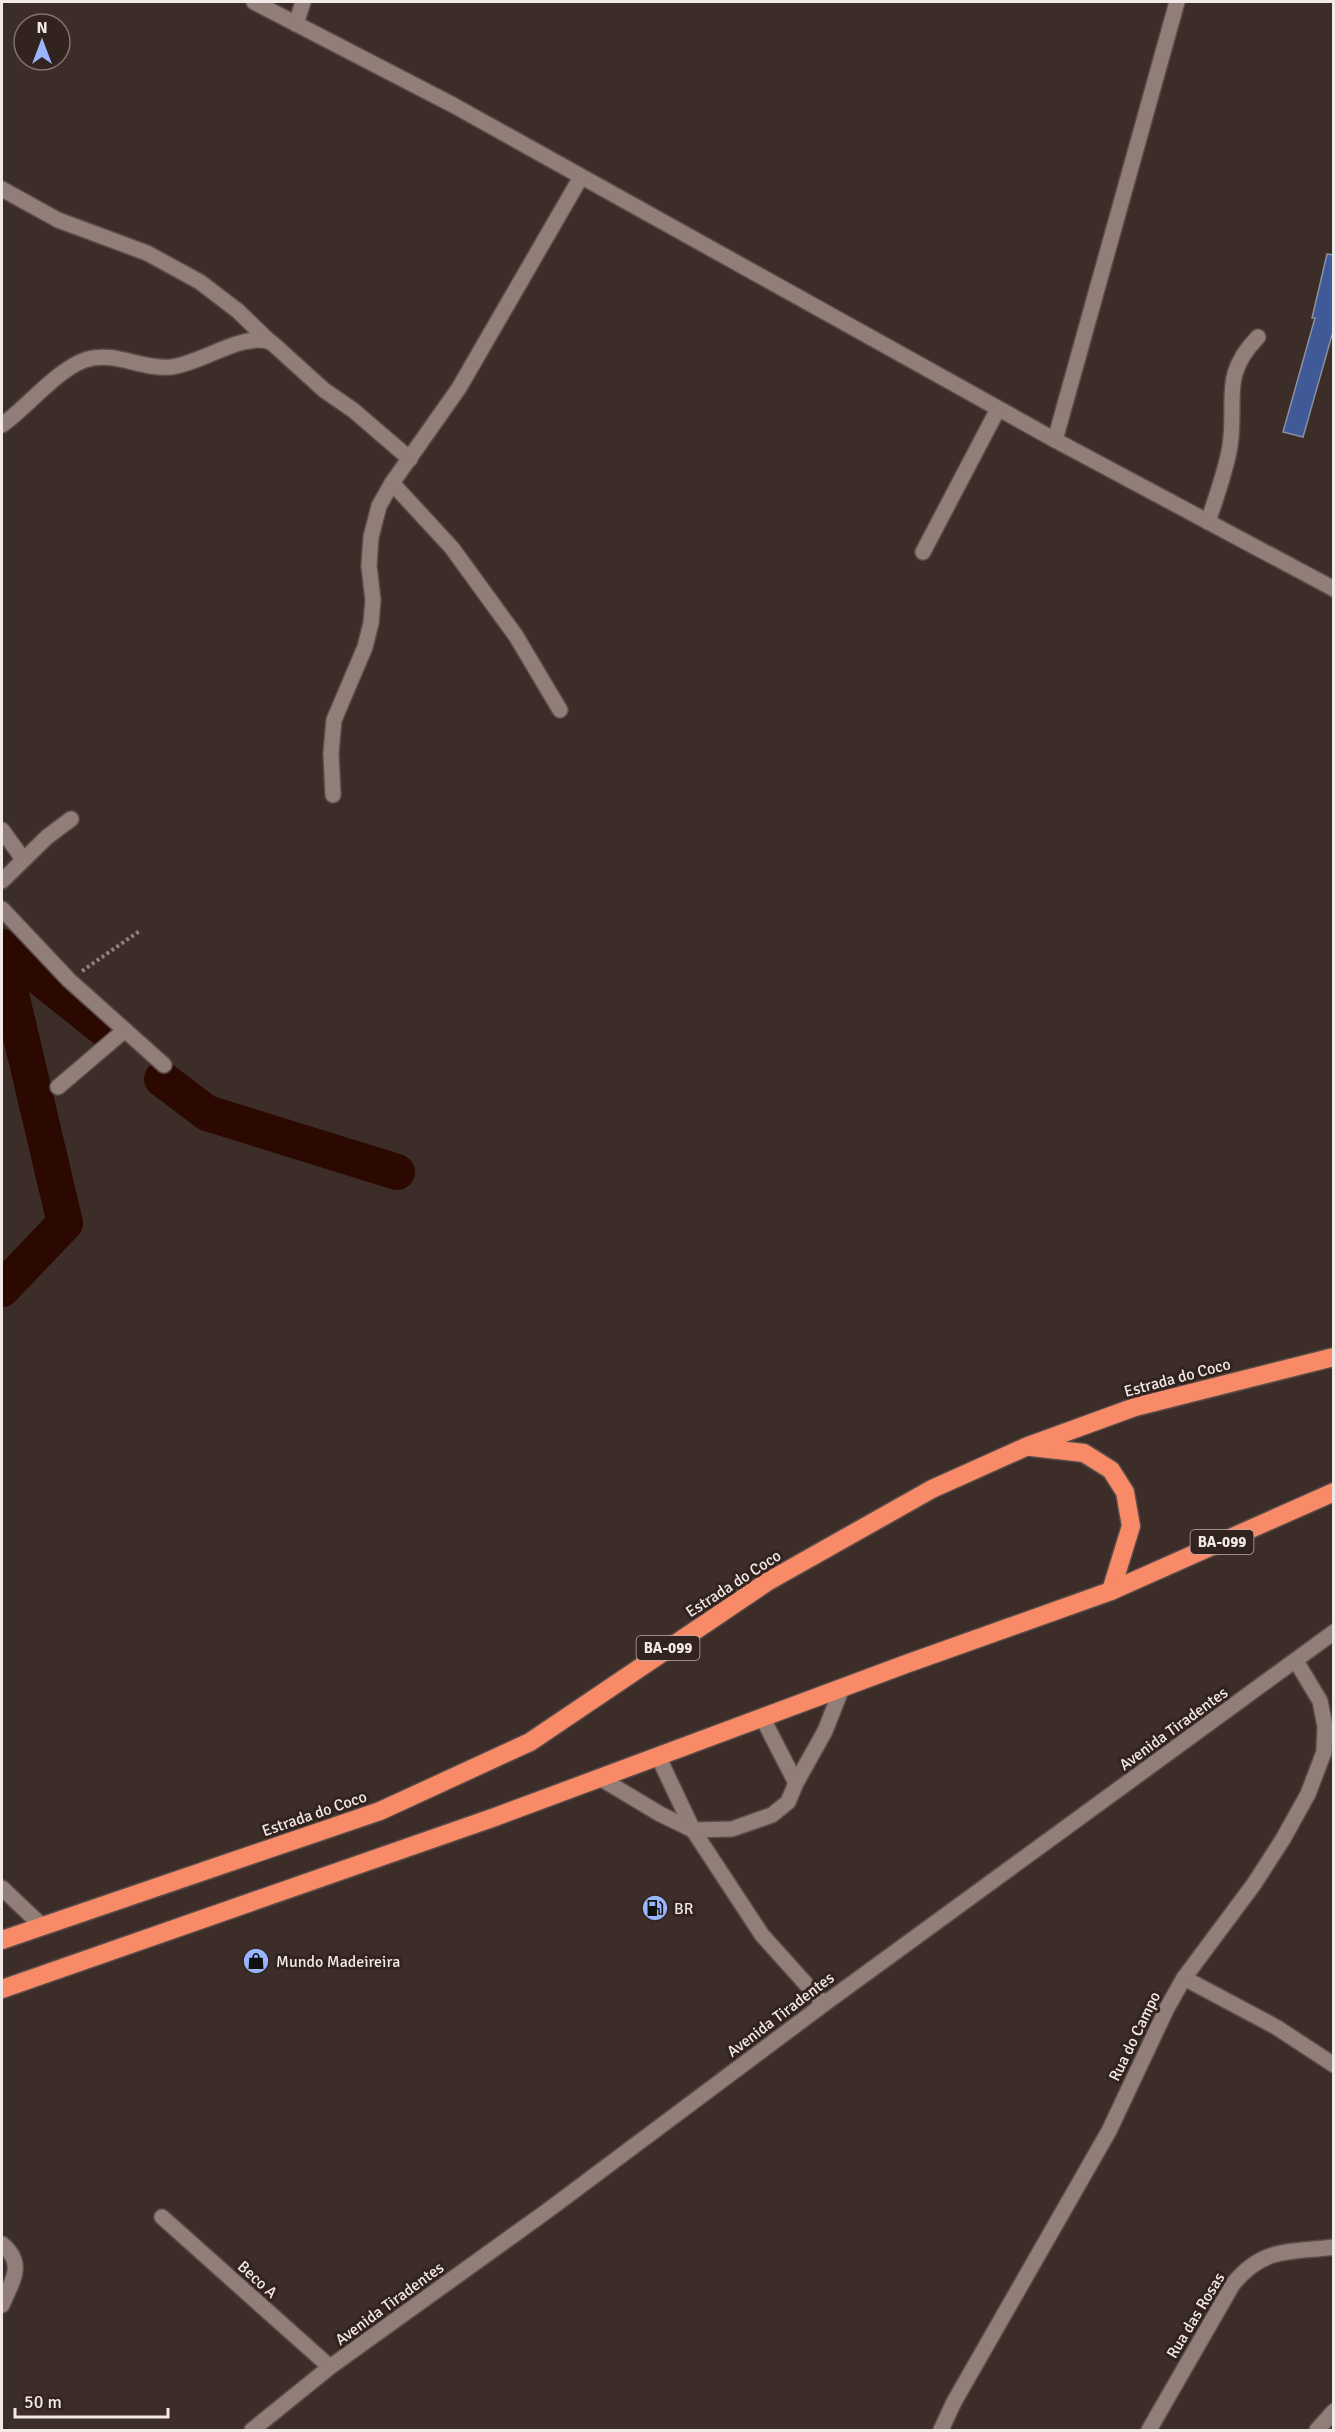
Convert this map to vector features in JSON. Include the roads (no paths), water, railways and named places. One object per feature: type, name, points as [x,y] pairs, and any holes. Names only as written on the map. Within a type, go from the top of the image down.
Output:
[{"type":"highway","name":"Estrada do Coco","points":[[2,1940],[380,1811],[530,1742],[766,1581],[932,1489],[1028,1446],[1135,1407],[1334,1356]]},
{"type":"highway","points":[[1028,1446],[1084,1453],[1111,1470],[1125,1492],[1131,1526],[1111,1591]]},
{"type":"highway","name":"BA-099","points":[[2,1989],[495,1817],[762,1717],[1111,1591],[1334,1492]]},
{"type":"street","points":[[254,2],[453,105],[998,409],[1334,589]]},
{"type":"street","points":[[296,24],[303,2]]},
{"type":"street","points":[[1055,440],[1177,2]]},
{"type":"street","points":[[333,795],[330,753],[334,720],[365,647],[371,623],[373,600],[369,566],[371,537],[380,506],[392,483],[459,388],[581,177]]},
{"type":"street","points":[[2,189],[58,220],[147,253],[200,282],[238,311],[324,390],[353,410],[410,459]]},
{"type":"street","points":[[1208,522],[1230,445],[1234,372],[1243,352],[1258,337]]},
{"type":"street","points":[[2,425],[69,368],[85,360],[120,357],[158,367],[170,367],[204,358],[252,339],[271,342]]},
{"type":"street","points":[[923,552],[998,409]]},
{"type":"street","points":[[392,483],[452,548],[516,636],[560,710]]},
{"type":"street","points":[[2,880],[23,859],[71,819]]},
{"type":"street","points":[[2,830],[23,859]]},
{"type":"street","points":[[2,909],[69,980],[164,1065]]},
{"type":"street","points":[[58,1087],[125,1030]]},
{"type":"street","name":"Avenida Tiradentes","points":[[252,2430],[330,2367],[547,2211],[824,2004],[1334,1632]]},
{"type":"street","name":"Rua do Campo","points":[[940,2430],[1109,2131],[1167,2008],[1184,1978],[1254,1884],[1308,1794],[1324,1752],[1325,1726],[1320,1701],[1296,1661]]},
{"type":"street","points":[[600,1778],[660,1814],[693,1830],[732,1829],[772,1815],[788,1802],[825,1731],[842,1688]]},
{"type":"street","points":[[762,1717],[796,1784]]},
{"type":"street","points":[[658,1756],[693,1830],[762,1935],[824,2004]]},
{"type":"street","points":[[2,1887],[42,1926]]},
{"type":"street","points":[[1184,1978],[1276,2027],[1334,2065]]},
{"type":"street","name":"Beco A","points":[[162,2217],[330,2367]]},
{"type":"street","points":[[2,2244],[12,2253],[16,2264],[15,2276],[2,2305]]},
{"type":"street","name":"Rua das Rosas","points":[[1149,2430],[1233,2284],[1246,2268],[1263,2257],[1284,2252],[1334,2247]]},
{"type":"street","points":[[1317,2430],[1334,2410]]},
{"type":"waterway","points":[[2,947],[107,1031]]},
{"type":"waterway","points":[[2,956],[65,1223],[2,1289]]},
{"type":"waterway","points":[[162,1079],[207,1113],[397,1172]]},
{"type":"place","name":"BR","points":[[655,1908]]},
{"type":"place","name":"Mundo Madeireira","points":[[256,1961]]}]
